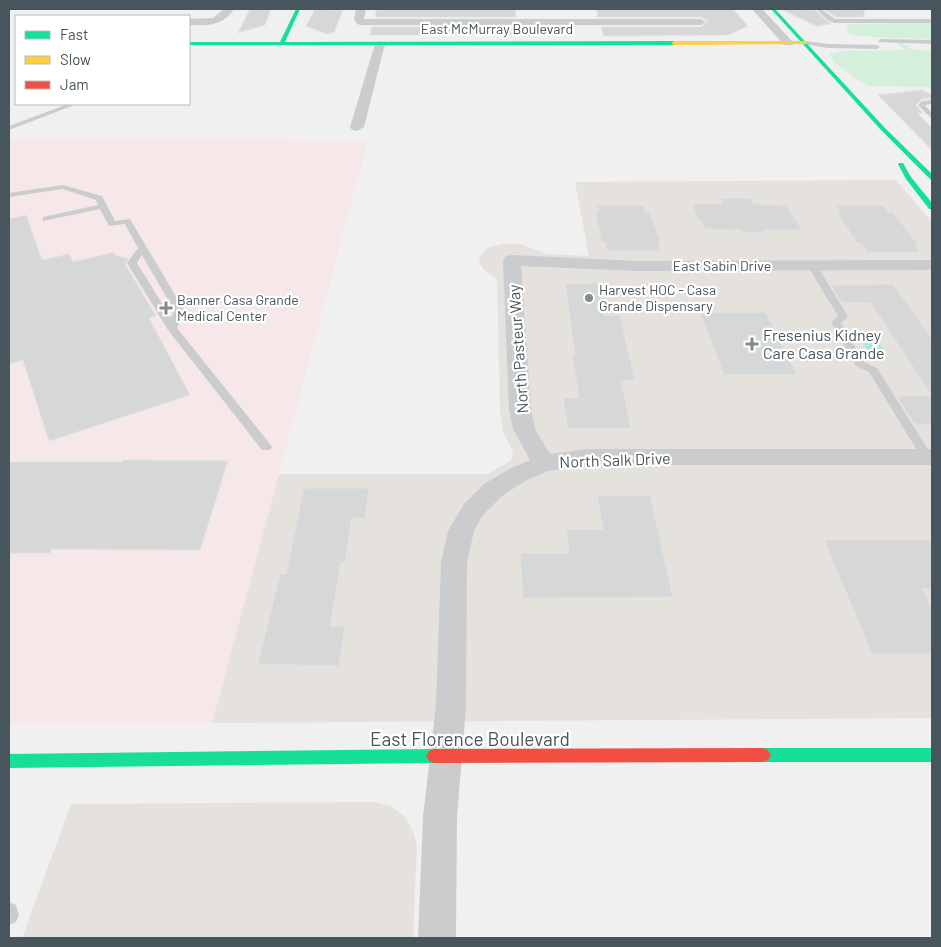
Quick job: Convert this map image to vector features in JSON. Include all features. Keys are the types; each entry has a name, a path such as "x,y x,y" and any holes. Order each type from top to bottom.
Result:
{"street":[{"path":"190,22 218,22 226,15 229,9"},
{"path":"282,44 298,9"},
{"path":"361,9 359,19 362,22 701,22"},
{"path":"534,9 543,44"},
{"path":"547,9 557,44"},
{"path":"692,9 701,22"},
{"path":"757,9 788,44"},
{"path":"773,9 883,129 932,178"},
{"name":"East McMurray Boulevard","path":"190,44 805,43"},
{"path":"357,127 380,44"},
{"path":"883,129 908,178 932,206"},
{"name":"East Sabin Drive","path":"512,260 636,266 932,265"},
{"name":"North Pasteur Way","path":"512,260 520,409 524,429 544,464"},
{"name":"North Salk Drive","path":"437,938 440,817 451,706 454,562 461,531 473,510 493,490 518,475 544,464 588,458 929,456"},
{"name":"East Florence Boulevard","path":"9,761 445,756 932,755"}],"lane":[{"path":"818,9 831,20 932,21"},
{"path":"819,44 821,41 870,41"},
{"path":"805,43 828,46 878,44 898,41 932,42"},
{"path":"898,41 906,47"},
{"path":"886,47 932,47"},
{"path":"932,102 924,102 921,105 932,116"},
{"path":"9,128 71,105"},
{"path":"9,195 63,187 99,198 112,224 127,221 179,310 172,328"},
{"path":"46,219 104,206"},
{"path":"143,247 132,263 172,328 266,447"},
{"path":"812,266 843,317 836,322 860,364 872,370 929,456"}],"shaded area":[{"name":"Banner Casa Grande Medical Center","path":"9,139 368,141 212,723 9,723"},
{"path":"896,180 932,222 932,718 212,723 279,474 488,474 510,461 513,451 503,432 500,410 497,279 483,269 479,261 480,256 487,248 502,244 520,244 547,254 589,256 575,182"},
{"path":"375,802 391,806 405,817 413,831 417,845 413,938 22,938 71,804"}],"green space":[{"path":"932,23 932,39 896,38 911,49 932,51 932,87 870,86 856,79 834,62 829,54 842,51 906,50 891,38 850,35 847,26 852,24"}],"water":[{"path":"858,334 873,334 885,352 869,352"}],"building":[{"path":"250,9 271,9 265,25 238,33"},
{"path":"315,9 343,10 334,32 327,34 306,26"},
{"path":"377,9 515,9 516,17 375,17"},
{"path":"596,9 733,9 748,26 728,35 604,36 601,27 701,27 708,21 701,17 598,17"},
{"path":"781,9 814,9 831,24 816,26"},
{"path":"824,9 864,9 864,17 836,17"},
{"path":"372,27 516,27 517,35 370,35"},
{"path":"922,90 932,95 932,98 922,99 916,105 923,113 917,113 932,128 932,150 878,95"},
{"path":"720,198 750,198 754,204 786,205 802,230 763,230 764,233 705,229 702,221 699,221 692,204 723,204"},
{"path":"597,205 643,205 646,212 650,212 661,244 658,244 660,251 607,251 605,242 601,242 595,212 599,212"},
{"path":"836,205 882,205 888,212 893,212 918,245 915,245 920,252 867,252 861,243 857,243 837,212 841,212"},
{"path":"26,215 42,260 69,254 73,262 114,252 116,256 129,258 125,264 156,316 149,318 190,395 49,441 23,360 9,364 9,219"},
{"path":"565,283 598,283 604,315 620,315 635,381 621,381 631,428 568,428 563,398 579,398 572,354 575,354"},
{"path":"893,284 932,339 932,396 871,303 842,303 831,285"},
{"path":"766,312 797,375 724,375 700,313"},
{"path":"897,396 932,396 932,424 914,424"},
{"path":"123,460 228,461 200,550 52,549 50,553 9,553 9,462 122,462"},
{"path":"304,488 369,488 365,518 352,518 345,562 341,562 330,626 345,626 339,666 258,664 280,574 286,574"},
{"path":"597,495 650,495 673,597 523,598 520,553 569,553 566,529 603,529"},
{"path":"824,540 932,540 932,589 922,589 932,608 932,654 872,654"}],"traffic: fast":[{"path":"282,44 298,9"},
{"path":"773,9 883,129 932,178"},
{"path":"190,44 674,43"},
{"path":"9,45 15,45"},
{"path":"901,164 908,178 932,207"},
{"path":"763,755 932,755"},
{"path":"9,761 434,756"}],"traffic: slow":[{"path":"674,43 805,43"}],"traffic: jam":[{"path":"434,756 763,755"}],"place":[{"name":"Harvest HOC - Casa Grande Dispensary","path":"589,298"},
{"name":"Banner Casa Grande Medical Center","path":"166,308"},
{"name":"Fresenius Kidney Care Casa Grande","path":"752,344"}]}
